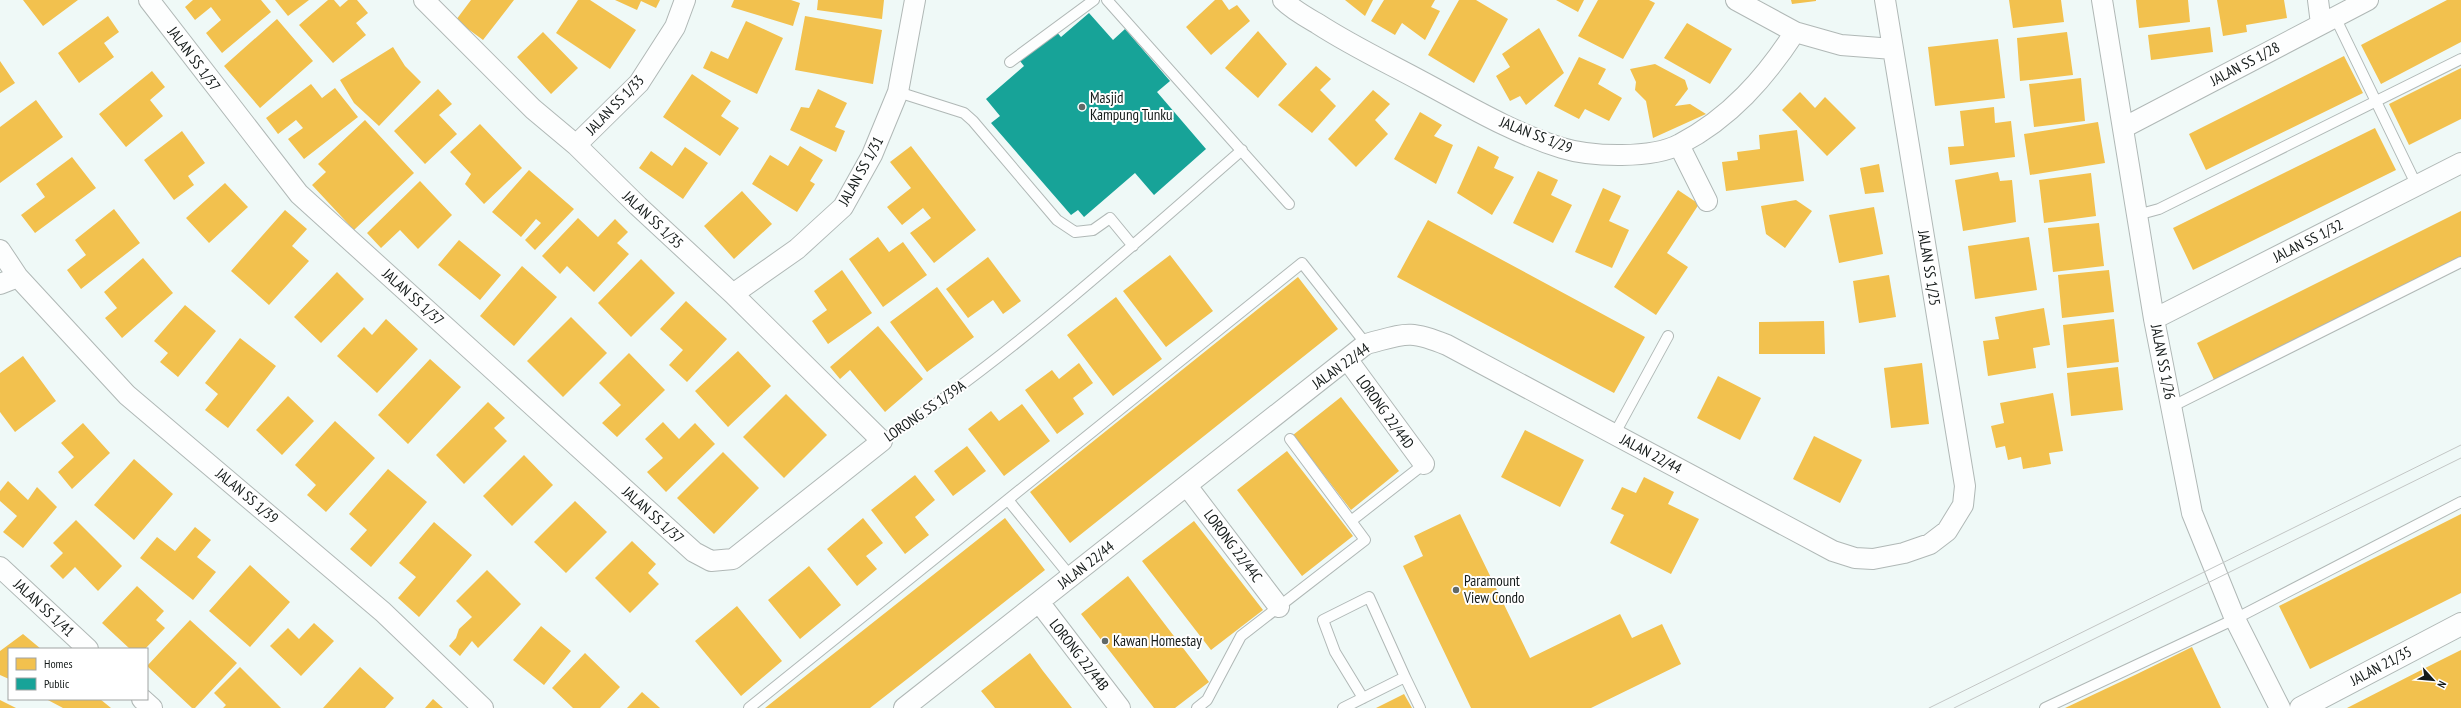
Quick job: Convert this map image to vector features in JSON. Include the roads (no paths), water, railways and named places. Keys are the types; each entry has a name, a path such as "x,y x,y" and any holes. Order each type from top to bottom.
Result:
{"street":[{"name":"JALAN SS 1/37","path":"149,0 299,194 694,552 711,561"},
{"name":"JALAN SS 1/35","path":"424,0 533,109 576,145 638,206 733,294 882,441"},
{"name":"JALAN SS 1/33","path":"576,145 639,83 675,27 685,0"},
{"name":"JALAN SS 1/31","path":"733,294 796,249 843,207 872,155 898,92 915,0"},
{"name":"JALAN SS 1/29","path":"1283,0 1350,45 1518,131 1562,148 1595,155 1626,155 1680,145 1728,112 1751,92 1774,64 1795,32"},
{"path":"1736,0 1795,32 1841,45 1893,48"},
{"name":"JALAN SS 1/25","path":"1885,0 1965,486 1963,505 1947,531"},
{"name":"JALAN SS 1/26","path":"2102,0 2154,320 2192,513 2235,619 2280,708"},
{"path":"2318,0 2328,20"},
{"name":"JALAN SS 1/28","path":"2123,128 2368,0"},
{"path":"1680,145 1707,201"},
{"name":"JALAN SS 1/32","path":"2154,320 2461,164"},
{"name":"JALAN SS 1/39","path":"0,250 9,280 127,395 383,612 483,708"},
{"name":"JALAN 22/44","path":"904,708 1366,344 1403,333 1422,335 1446,345 1833,551 1855,558 1873,559 1904,553 1930,544 1947,531"},
{"name":"LORONG 22/44D","path":"1347,359 1424,464"},
{"name":"LORONG SS 1/39A","path":"711,561 732,559 882,441"},
{"name":"LORONG 22/44C","path":"1186,486 1279,607"},
{"name":"JALAN SS 1/41","path":"0,567 87,648"},
{"name":"LORONG 22/44B","path":"1039,602 1120,708"},
{"name":"JALAN 21/35","path":"2301,708 2461,624"},
{"path":"143,700 152,708"}],"lane":[{"path":"1010,62 1094,0"},
{"path":"1107,0 1289,204"},
{"path":"2328,20 2377,103 2417,186"},
{"path":"2137,215 2159,209 2377,103 2461,59"},
{"path":"898,92 964,113 973,120 1057,220 1075,232 1093,230 1110,218 1133,246"},
{"name":"LORONG SS 1/39A","path":"882,441 979,372 1133,246 1242,150"},
{"path":"2171,407 2461,262"},
{"path":"749,708 1302,263 1366,344"},
{"path":"1614,435 1668,336"},
{"path":"1197,708 1207,700 1241,636 1365,540 1290,439"},
{"path":"1351,520 1424,464"},
{"path":"1008,500 1071,577"},
{"path":"2045,708 2235,619 2461,502"},
{"path":"1362,698 1335,652 1323,620 1369,597 1420,708"},
{"path":"1342,708 1405,677"}],"tram line":[{"path":"1929,708 2461,445"},
{"path":"1954,708 2461,458"}],"place":[{"name":"Masjid Kampung Tunku","path":"1082,107"},
{"name":"Paramount View Condo","path":"1456,590"},
{"name":"Kawan Homestay","path":"1105,641"}]}
